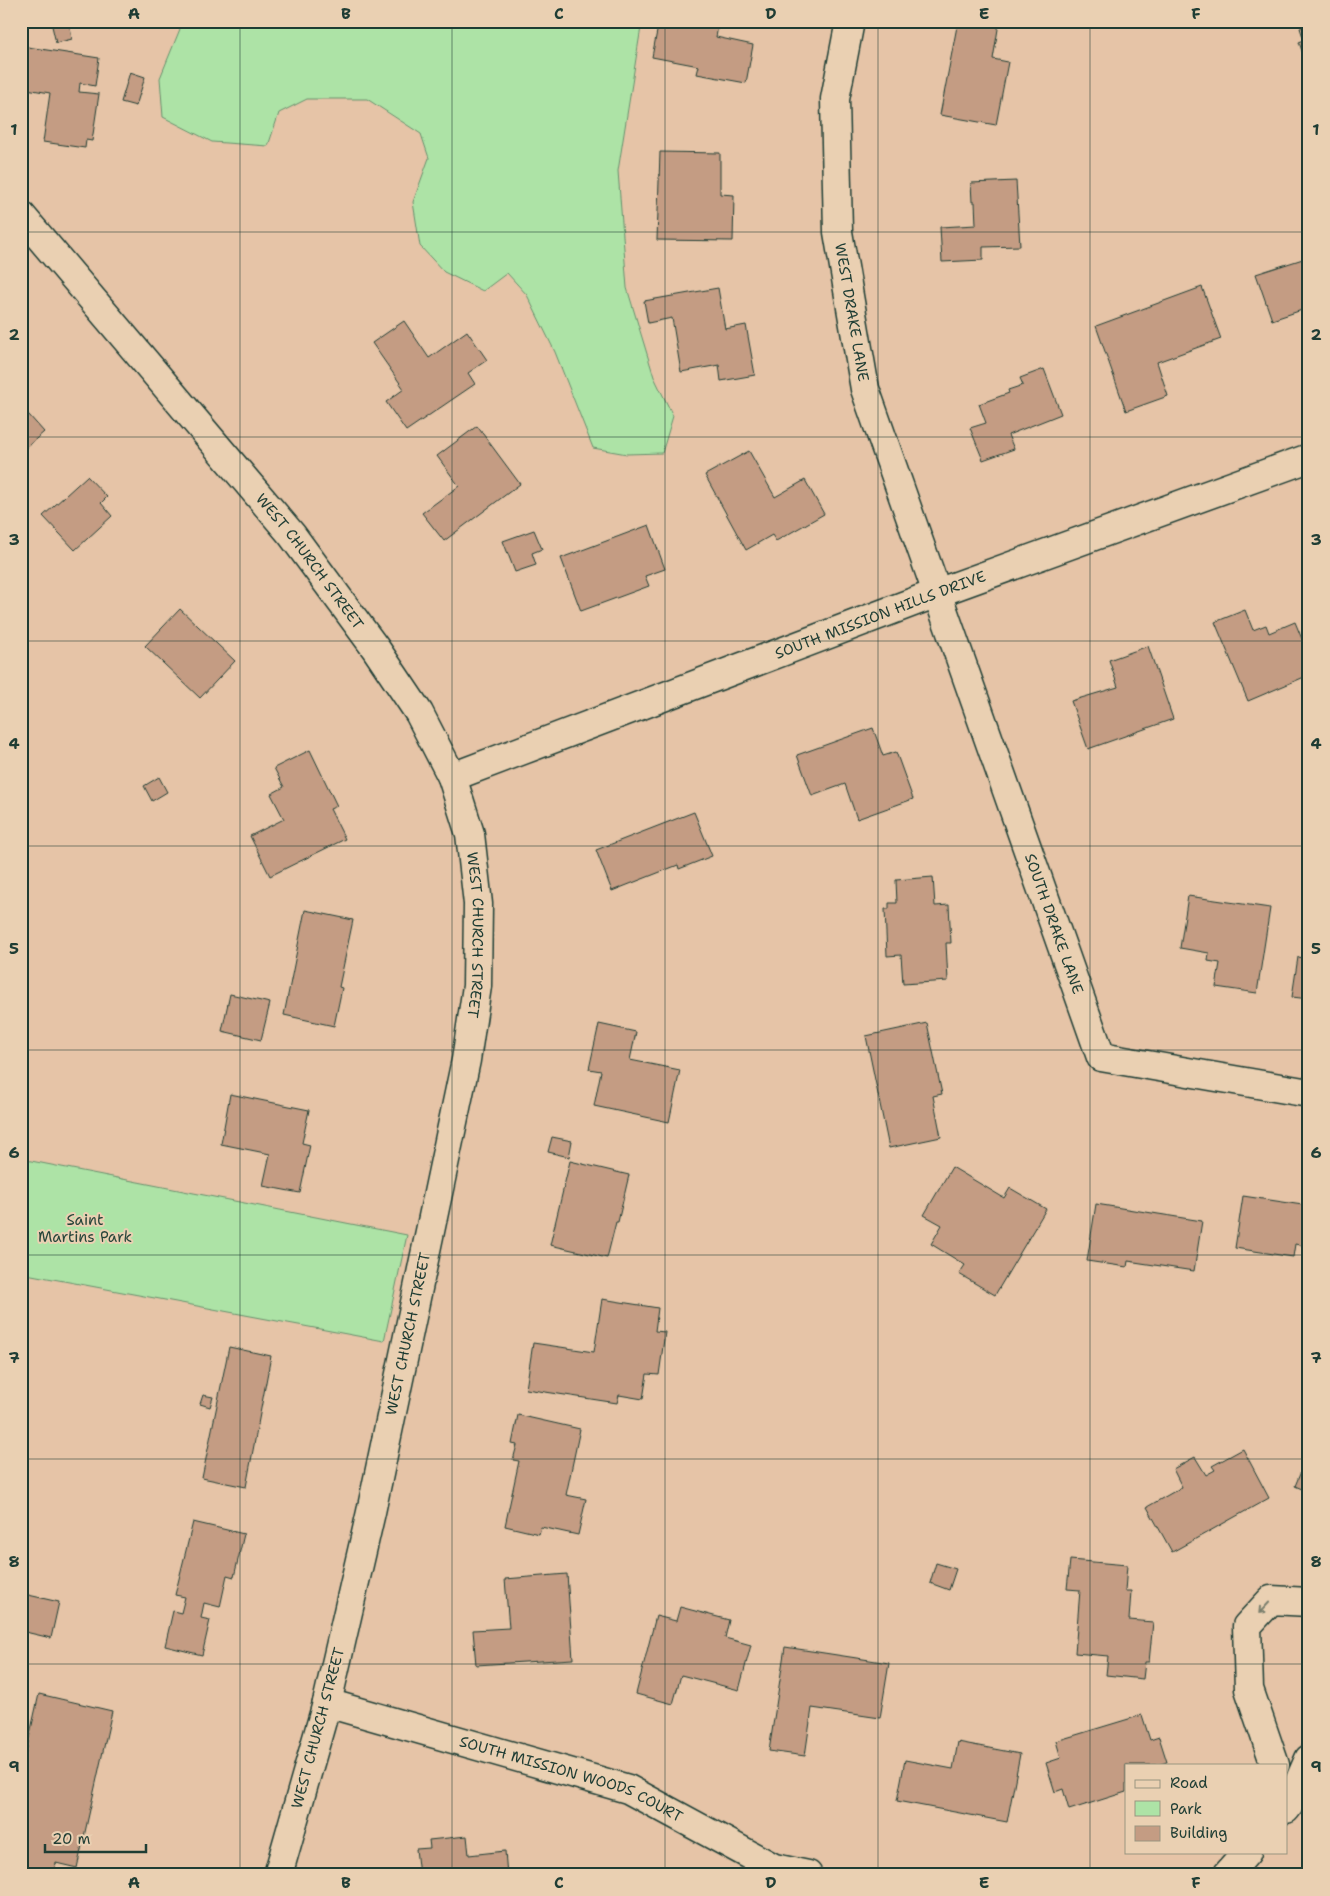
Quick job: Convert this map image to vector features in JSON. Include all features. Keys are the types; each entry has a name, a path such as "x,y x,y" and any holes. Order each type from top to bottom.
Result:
{"street":[{"name":"WEST DRAKE LANE","path":"850,21 835,99 838,232 865,389 937,593"},
{"name":"WEST CHURCH STREET","path":"21,215 292,535 376,649 419,713 452,777 470,834 478,904 477,986 466,1060 371,1512 327,1703 278,1875"},
{"name":"SOUTH MISSION HILLS DRIVE","path":"452,777 937,593 1309,458"},
{"name":"SOUTH DRAKE LANE","path":"937,593 1101,1057 1309,1092"},
{"path":"1275,1764 1249,1690 1247,1626 1271,1600 1309,1602"},
{"name":"SOUTH MISSION WOODS COURT","path":"327,1703 628,1789 774,1868 808,1875"},
{"path":"1288,1802 1309,1759"},
{"path":"1227,1875 1245,1854"}],"green space":[{"path":"174,21 642,21 618,171 627,288 654,377 673,416 662,453 627,454 593,448 555,352 527,295 507,273 483,291 444,272 420,246 413,202 429,158 421,134 367,99 307,99 279,113 268,146 212,142 163,117 160,78 180,29"},
{"name":"Saint Martins Park","path":"21,1159 407,1235 384,1341 21,1273"}],"building":[{"path":"659,21 719,21 716,37 753,45 746,83 697,74 699,66 652,57"},
{"path":"958,21 999,23 993,59 1008,62 996,125 940,115"},
{"path":"69,22 72,39 56,43 52,26"},
{"path":"1309,25 1309,59 1305,60 1299,42 1304,40 1300,28"},
{"path":"21,46 99,58 95,86 80,83 79,92 99,94 92,141 86,140 85,148 43,142 50,93 21,88"},
{"path":"130,72 145,77 136,106 121,102"},
{"path":"660,152 720,153 720,194 734,195 733,241 657,240"},
{"path":"1016,181 1020,246 983,247 983,260 942,262 940,227 976,225 975,202 972,202 971,183"},
{"path":"1309,257 1309,309 1272,320 1256,274"},
{"path":"1202,287 1221,339 1157,362 1168,396 1126,411 1096,326"},
{"path":"718,288 725,329 746,325 755,375 721,381 719,365 681,372 672,318 648,323 644,301"},
{"path":"404,321 429,358 467,331 487,360 468,373 475,384 406,431 386,402 404,389 372,343"},
{"path":"1044,369 1061,414 1008,435 1014,449 983,460 970,428 986,423 979,404 1009,393 1008,390 1023,385 1020,378"},
{"path":"21,406 44,432 21,452"},
{"path":"477,426 520,484 444,541 422,513 459,486 437,456"},
{"path":"749,451 775,497 805,480 824,514 776,541 772,535 746,550 705,475"},
{"path":"87,476 107,497 101,503 112,516 75,550 43,516"},
{"path":"649,525 665,569 645,576 649,586 581,611 561,558"},
{"path":"534,530 542,549 532,553 536,565 515,572 503,541"},
{"path":"180,609 235,661 200,698 145,646"},
{"path":"1245,610 1253,630 1266,625 1269,633 1295,622 1309,656 1309,675 1248,701 1215,622"},
{"path":"1148,646 1173,719 1088,749 1071,701 1118,687 1109,660"},
{"path":"873,728 883,756 896,752 913,799 857,819 845,784 812,796 797,755"},
{"path":"310,750 337,806 330,809 345,839 270,876 250,836 284,819 271,794 284,787 274,768"},
{"path":"159,777 167,792 152,801 144,786"},
{"path":"694,812 712,856 679,869 678,865 612,891 596,850"},
{"path":"933,877 935,906 949,905 951,943 946,943 948,981 903,984 901,955 887,956 885,909 889,909 889,903 897,903 896,880"},
{"path":"1188,896 1270,908 1257,993 1216,987 1220,963 1208,961 1209,953 1180,948"},
{"path":"305,910 353,920 339,987 342,988 334,1026 284,1015"},
{"path":"1298,957 1309,959 1309,999 1292,997"},
{"path":"230,994 270,1003 261,1040 222,1031"},
{"path":"927,1023 942,1094 933,1096 941,1137 889,1148 866,1036"},
{"path":"599,1024 636,1032 630,1060 680,1070 669,1122 594,1106 601,1071 589,1069"},
{"path":"230,1094 309,1110 302,1143 310,1145 300,1193 263,1186 270,1154 221,1144"},
{"path":"552,1137 572,1141 569,1157 548,1152"},
{"path":"570,1161 629,1175 607,1258 550,1245"},
{"path":"952,1167 1004,1198 1010,1188 1046,1209 995,1295 959,1274 965,1265 931,1244 942,1225 924,1215"},
{"path":"1243,1196 1309,1206 1309,1247 1295,1244 1293,1257 1235,1248"},
{"path":"1096,1204 1202,1221 1194,1271 1128,1261 1127,1267 1087,1261"},
{"path":"602,1299 658,1308 655,1331 665,1332 659,1375 647,1374 643,1399 619,1395 617,1403 526,1389 533,1343 594,1352"},
{"path":"229,1347 271,1356 246,1487 202,1478"},
{"path":"203,1395 213,1397 210,1407 200,1404"},
{"path":"21,1400 25,1400 26,1442 21,1442"},
{"path":"518,1415 580,1429 566,1495 586,1499 578,1535 541,1527 539,1534 505,1526 519,1461 513,1460 517,1445 512,1444"},
{"path":"1243,1449 1269,1498 1172,1552 1147,1507 1182,1487 1173,1469 1195,1457 1206,1475 1215,1470 1212,1466"},
{"path":"1309,1452 1309,1492 1295,1486"},
{"path":"193,1522 244,1534 234,1577 227,1575 220,1607 204,1603 201,1618 210,1620 202,1655 165,1646 173,1611 181,1613 185,1597 175,1595"},
{"path":"1070,1560 1127,1565 1125,1591 1131,1591 1129,1620 1153,1622 1149,1662 1145,1662 1143,1679 1106,1675 1108,1656 1075,1653 1080,1590 1067,1589"},
{"path":"936,1563 956,1569 949,1590 930,1583"},
{"path":"567,1574 573,1659 476,1665 473,1630 509,1628 505,1579"},
{"path":"24,1594 59,1602 51,1638 21,1631 21,1608"},
{"path":"680,1607 729,1620 725,1638 751,1645 739,1690 681,1675 673,1704 636,1694 656,1616 676,1621"},
{"path":"785,1647 889,1663 880,1718 812,1708 805,1756 769,1751"},
{"path":"39,1694 112,1711 77,1868 56,1863 53,1875 21,1875 21,1774"},
{"path":"1142,1715 1150,1740 1159,1737 1167,1762 1161,1764 1125,1764 1125,1792 1069,1810 1063,1789 1055,1792 1046,1763 1061,1758 1056,1741"},
{"path":"958,1742 1020,1754 1007,1822 897,1801 905,1760 953,1769"},
{"path":"467,1836 469,1855 505,1851 507,1875 419,1875 416,1849 430,1848 429,1840"}]}
